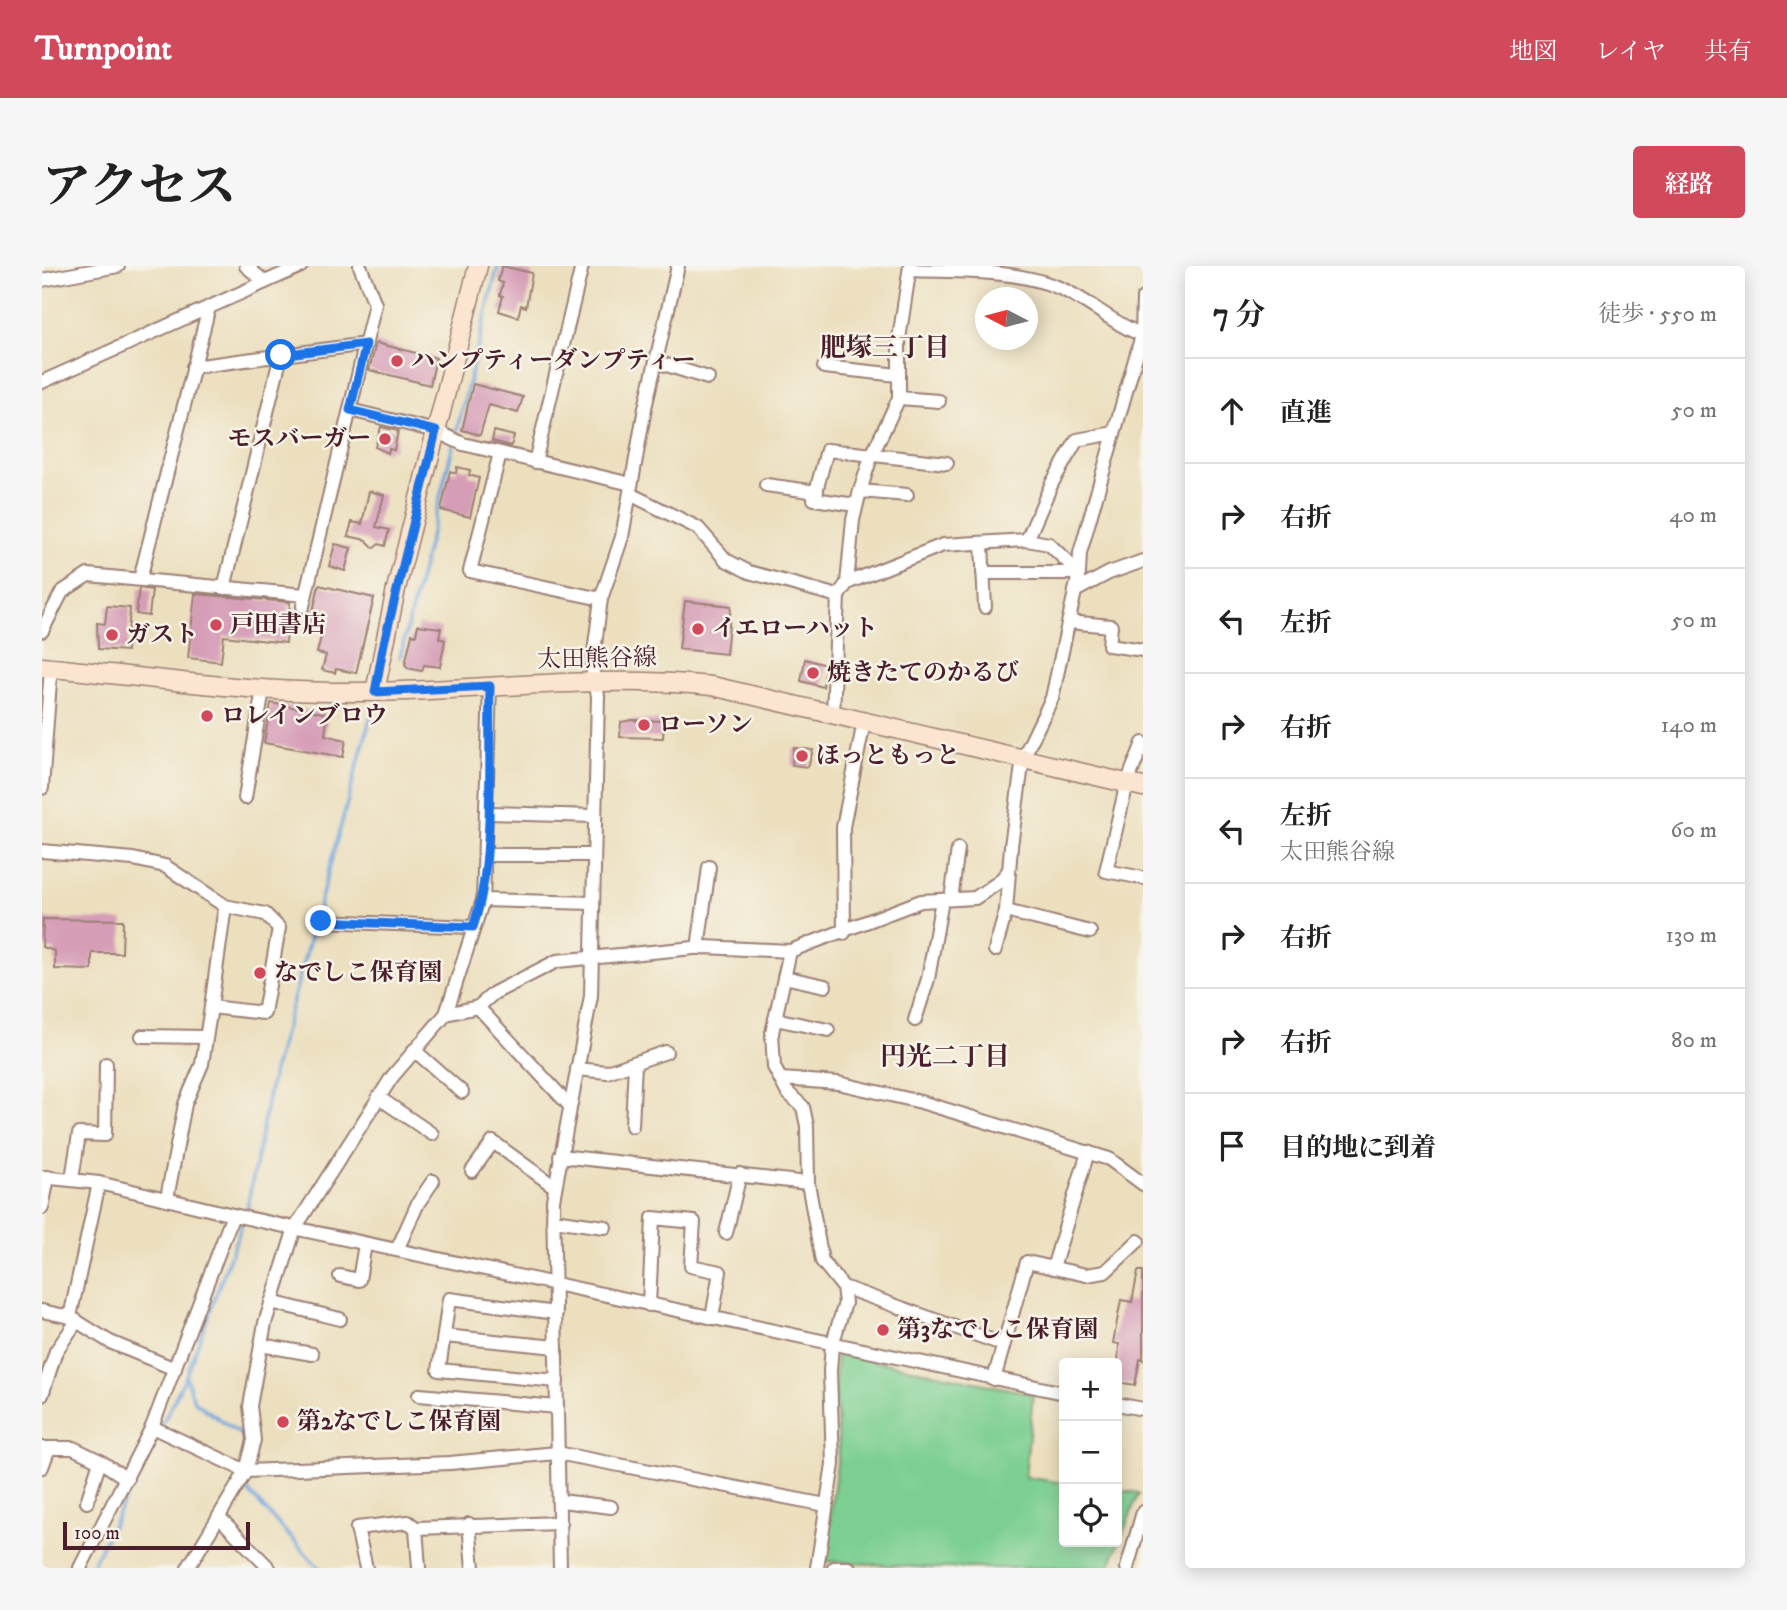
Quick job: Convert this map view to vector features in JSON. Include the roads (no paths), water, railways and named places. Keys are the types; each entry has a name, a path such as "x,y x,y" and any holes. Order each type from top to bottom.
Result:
{"main road":[{"path":"375,692 387,629 450,438 478,266"},
{"name":"太田熊谷線","path":"47,668 263,689 375,692 595,681 672,682 712,686 1135,785"}],"street":[{"path":"42,280 118,266"},
{"path":"246,266 265,282"},
{"path":"42,382 301,266"},
{"path":"42,631 62,592 88,575 224,588 304,600 374,304 360,266"},
{"path":"535,462 582,266"},
{"path":"560,1568 561,1501 557,1453 553,1220 560,1156 591,996 598,696 592,667 601,599 622,537 678,266"},
{"path":"833,715 838,596 847,583 860,491 871,457 899,398 902,304 911,268 982,272 1058,287 1121,327 1142,335"},
{"path":"995,950 1006,911 1023,758 1052,698 1079,573 1080,553 1142,335 1143,299"},
{"path":"140,579 209,307"},
{"path":"193,367 366,344"},
{"path":"224,588 281,355"},
{"path":"657,362 708,378"},
{"path":"824,366 898,375"},
{"path":"899,398 939,401"},
{"path":"350,410 630,489 698,528 726,560 749,572 838,596"},
{"path":"1027,540 1052,483 1077,440 1114,433"},
{"path":"856,505 814,499 827,450 871,457 947,463"},
{"path":"500,453 470,571 601,599"},
{"path":"766,485 817,492"},
{"path":"860,491 907,495"},
{"path":"847,583 943,545 1027,540 1049,544 1079,573"},
{"path":"982,544 985,607"},
{"path":"1075,590 1143,561"},
{"path":"983,573 1079,573"},
{"path":"1069,622 1111,626 1110,645 1143,650"},
{"path":"42,788 47,668"},
{"path":"188,1568 246,1471 254,1440 250,1406 261,1345 271,1302 295,1228 378,1097 446,1014 483,900 490,686"},
{"path":"245,798 263,689"},
{"path":"844,933 842,839 864,722"},
{"path":"1143,743 1135,785 1106,871 1143,878"},
{"path":"487,813 595,816"},
{"path":"915,1020 928,979 958,849"},
{"path":"42,851 133,859 165,866 225,906 265,914 279,928 264,1013 211,1007"},
{"path":"486,855 593,855"},
{"path":"698,948 709,867"},
{"path":"446,1014 478,1007 494,993 557,961 591,960 698,948 790,951 844,933 921,901 975,898 999,881 1009,870"},
{"path":"483,900 593,903"},
{"path":"167,1198 185,1104 202,1064 225,906"},
{"path":"1006,911 1090,932"},
{"path":"321,921 473,927"},
{"path":"790,951 772,1033 775,1067 787,1092 803,1107 807,1126 808,1183 822,1261 843,1287 1002,1344"},
{"path":"784,978 825,986"},
{"path":"478,1007 569,1105"},
{"path":"775,1018 828,1030"},
{"path":"142,1036 206,1037"},
{"path":"414,1051 462,1092"},
{"path":"577,1069 607,1072 666,1052"},
{"path":"632,1126 635,1063"},
{"path":"72,1179 79,1134 105,1135 106,1064"},
{"path":"780,1079 838,1083 921,1102 1108,1159 1143,1184"},
{"path":"378,1097 432,1134"},
{"path":"472,1171 493,1142 555,1187"},
{"path":"1053,1268 1088,1152"},
{"path":"560,1156 808,1183"},
{"path":"726,1233 740,1174"},
{"path":"42,1208 45,1177 99,1183 234,1216 1059,1392"},
{"path":"397,1250 418,1203 433,1181"},
{"path":"42,1395 56,1351 73,1319 99,1183"},
{"path":"80,1568 152,1428 234,1216"},
{"path":"649,1305 653,1218 694,1222 691,1266 720,1272 712,1318"},
{"path":"553,1220 605,1227"},
{"path":"994,1379 1027,1262 1086,1275 1105,1272 1141,1238"},
{"path":"340,1276 359,1280 365,1244"},
{"path":"817,1568 833,1464 830,1371 832,1345 845,1303 843,1287"},
{"path":"556,1313 449,1299 439,1370 557,1381"},
{"path":"271,1302 340,1318"},
{"path":"42,1311 73,1319 110,1342 175,1368"},
{"path":"444,1336 556,1348"},
{"path":"261,1345 312,1354"},
{"path":"419,1395 557,1407"},
{"path":"1122,1405 1143,1409"},
{"path":"152,1428 246,1471 450,1462 557,1453 826,1505"},
{"path":"42,1467 46,1448 73,1448 100,1461 127,1479"},
{"path":"87,1502 100,1461"},
{"path":"561,1501 611,1507"},
{"path":"1128,1568 1143,1511"},
{"path":"220,1518 269,1568"},
{"path":"366,1568 357,1528 408,1522 416,1528 469,1524 560,1523"},
{"path":"469,1524 473,1568"},
{"path":"416,1528 419,1568"},
{"path":"834,1568 849,1568"}],"waterway":[{"path":"400,657 498,266"},
{"path":"246,1214 272,1077 372,712"},
{"path":"91,1568 186,1376 243,1221"},
{"path":"186,1376 194,1401 251,1442"},
{"path":"250,1475 246,1489 319,1568"}],"place":[{"name":"ハンプティーダンプティー","path":"397,361"},
{"name":"モスバーガー","path":"385,439"},
{"name":"戸田書店","path":"216,625"},
{"name":"イエローハット","path":"698,629"},
{"name":"ガスト","path":"112,635"},
{"name":"焼きたてのかるび","path":"813,673"},
{"name":"ロレインブロウ","path":"207,716"},
{"name":"ローソン","path":"644,725"},
{"name":"ほっともっと","path":"802,756"},
{"name":"なでしこ保育園","path":"260,973"},
{"name":"第3なでしこ保育園","path":"883,1330"},
{"name":"第2なでしこ保育園","path":"283,1422"}],"district":[{"name":"肥塚三丁目","path":"885,348"},
{"name":"円光二丁目","path":"945,1057"}]}
